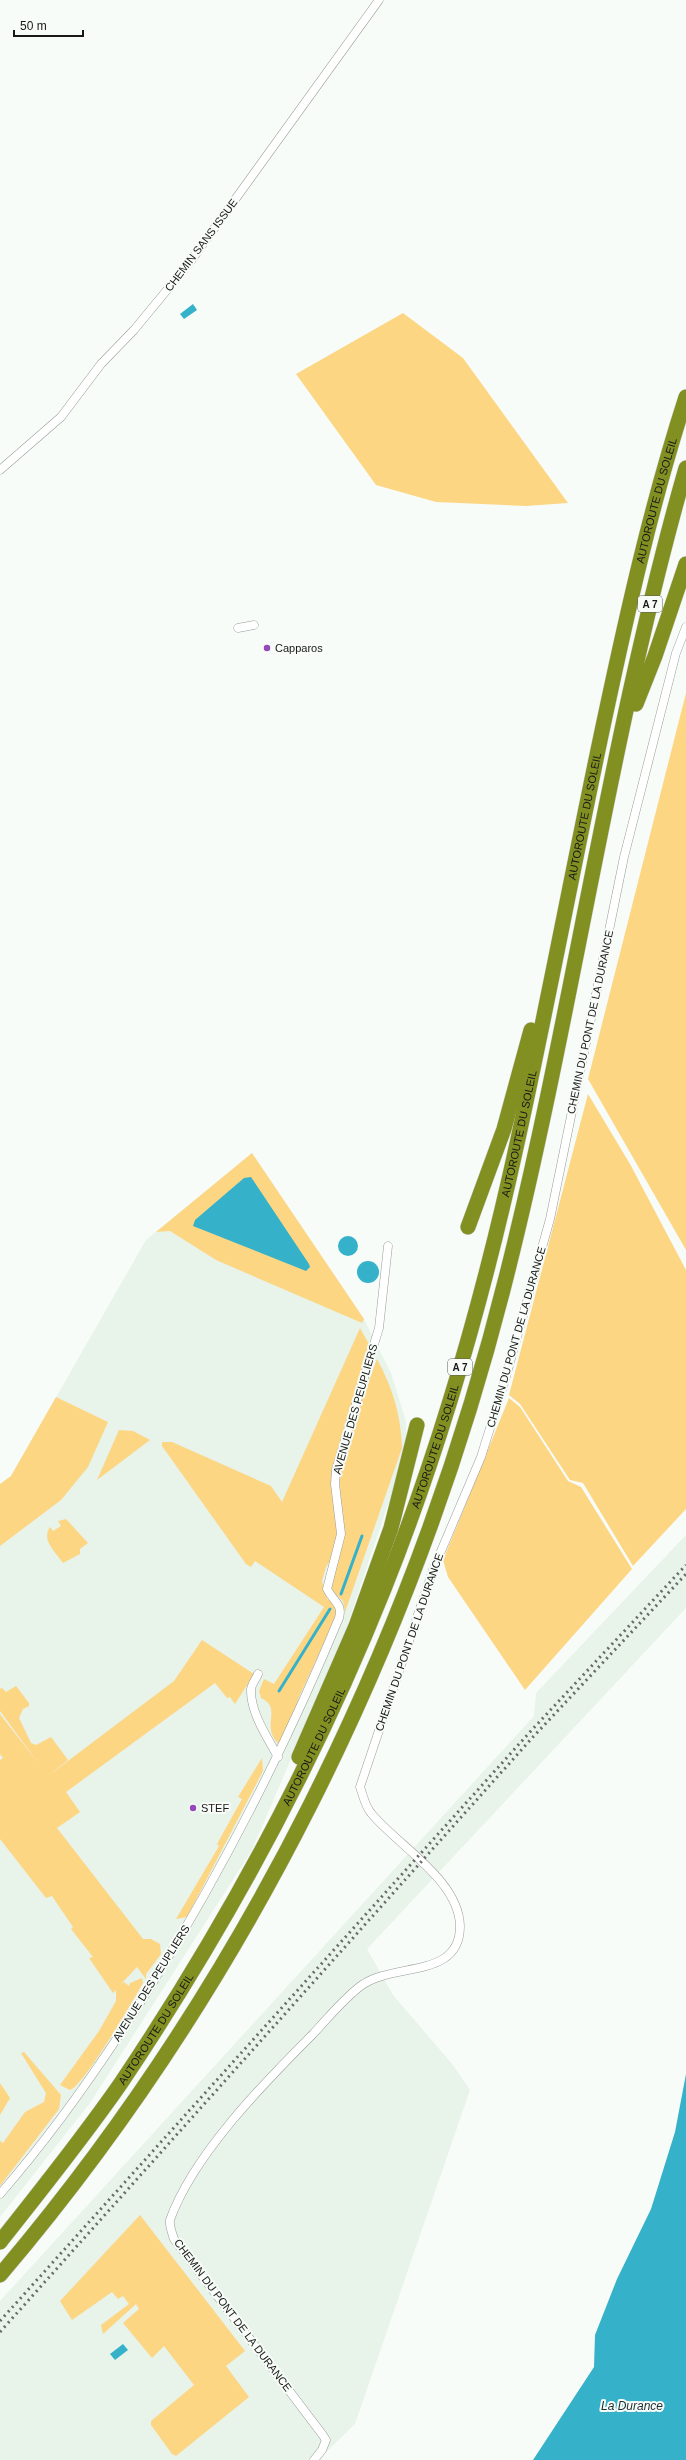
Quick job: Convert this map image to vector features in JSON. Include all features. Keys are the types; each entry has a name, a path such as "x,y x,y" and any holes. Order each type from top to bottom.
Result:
{"highway":[{"name":"AUTOROUTE DU SOLEIL","path":"0,2242 120,2083 201,1956 272,1832 328,1720 385,1587 447,1412 485,1276 517,1142 632,588 686,397"},
{"name":"AUTOROUTE DU SOLEIL","path":"0,2274 80,2174 142,2089 221,1965 279,1865 336,1754 402,1600 435,1513 463,1430 506,1279 537,1152 621,742 654,590 686,468"},
{"path":"621,742 655,656 686,564"},
{"path":"468,1227 504,1129 559,941"},
{"path":"272,1832 283,1795 356,1626 391,1528 417,1425"}],"street":[{"name":"CHEMIN SANS ISSUE","path":"0,470 61,417 101,364 134,330 190,262 379,0"},
{"path":"238,628 254,625"},
{"name":"CHEMIN DU PONT DE LA DURANCE","path":"314,2460 322,2450 326,2440 174,2238 170,2222 191,2178 224,2131 266,2081 338,2008 362,1985 385,1973 434,1964 444,1960 453,1950 458,1938 459,1916 453,1898 438,1878 392,1836 369,1811 360,1787 433,1570 481,1457 505,1380 550,1219 624,857 676,653 686,627"},
{"name":"AVENUE DES PEUPLIERS","path":"0,2194 83,2088 132,2014 200,1904 278,1757 316,1674 341,1610 340,1604 327,1589 340,1534 335,1484 336,1470 379,1328 388,1246"},
{"path":"258,1674 250,1690 257,1716 278,1757"}],"shaded area":[{"path":"403,313 463,358 568,503 526,506 436,502 376,485 296,374"},
{"path":"686,693 686,1250 588,1079"},
{"path":"588,1094 630,1164 686,1270 686,1509 633,1566 583,1483 570,1480 520,1404 509,1395"},
{"path":"252,1153 364,1319 391,1373 406,1421 407,1448 343,1638 252,1850 90,2103 0,2217 0,1484 11,1476 146,1240"},
{"path":"252,1153 364,1319 362,1323 216,1260 170,1231 156,1232"},
{"path":"360,1328 370,1346 335,1467 338,1535 334,1555 326,1567 322,1581 327,1599 336,1604 337,1615 299,1697 290,1724 279,1745 272,1734 270,1705 261,1698 259,1691 264,1679 274,1684 324,1607 255,1561 251,1567 246,1564 162,1446 162,1442 172,1442 271,1486 282,1502"},
{"path":"377,1359 388,1381 395,1402 400,1424 402,1448 345,1612 343,1601 331,1590 330,1579 344,1540 339,1473 357,1413"},
{"path":"56,1397 108,1422 88,1467 61,1500 0,1546 0,1484 11,1476"},
{"path":"509,1398 520,1407 568,1481 581,1487 632,1569 525,1690 448,1577 443,1560"},
{"path":"119,1430 133,1431 150,1440 97,1480"},
{"path":"66,1519 88,1543 80,1549 80,1554 63,1563 50,1545 47,1536 50,1527 53,1531 61,1526 58,1521"},
{"path":"686,1535 686,1608 367,1949 393,1995 453,2065 470,2090 355,2424 318,2460 0,2460 0,2301 534,1716 536,1693"},
{"path":"202,1640 254,1674 235,1704 230,1697 227,1698 215,1683 66,1792 80,1812 57,1828 143,1939 151,1939 160,1944 161,1954 146,1974 146,1979 137,1967 121,1984 124,1982 129,1986 130,1983 142,1978 143,1983 86,2074 70,2090 60,2085 99,2031 116,2001 116,1990 113,1993 89,1958 93,1957 71,1929 73,1927 52,1896 46,1898 0,1839 0,1760 3,1758 0,1754 0,1714 38,1763 0,1711 0,1689 2,1688 6,1692 16,1686 29,1703 29,1706 23,1709 19,1718 31,1743 36,1745 51,1737 68,1760 48,1776 174,1681"},
{"path":"262,1758 263,1771 187,1917 176,1919 219,1846 217,1844 242,1799 238,1797"},
{"path":"24,2052 61,2095 59,2109 0,2186 0,2141 3,2143 25,2112 44,2102 46,2093 21,2053"},
{"path":"0,2083 10,2098 0,2115"},
{"path":"140,2215 245,2351 226,2366 249,2397 176,2456 172,2454 151,2425 151,2421 194,2385 164,2346 152,2358 123,2323 139,2309 136,2304 103,2334 101,2325 129,2304 123,2296 118,2299 112,2292 72,2320 60,2301"}],"water":[{"path":"193,304 197,310 184,319 180,314"},
{"path":"251,1177 309,1264 310,1267 306,1271 193,1226 195,1220 244,1178"},
{"path":"344,1236 352,1236 358,1242 358,1250 352,1256 344,1256 338,1250 338,1242"},
{"path":"368,1261 376,1264 379,1272 376,1280 368,1283 360,1280 357,1272 360,1264"},
{"name":"La Durance","path":"686,2074 686,2460 533,2460 594,2367 595,2335 617,2279 651,2209 675,2132"},
{"path":"123,2344 128,2350 115,2360 110,2354"}],"waterway":[{"path":"341,1594 362,1536"},
{"path":"279,1691 330,1609"}],"railway":[{"path":"0,2321 529,1733 686,1565"},
{"path":"0,2332 533,1737 686,1574"}],"place":[{"name":"Capparos","path":"267,648"},
{"name":"STEF","path":"193,1808"}]}
